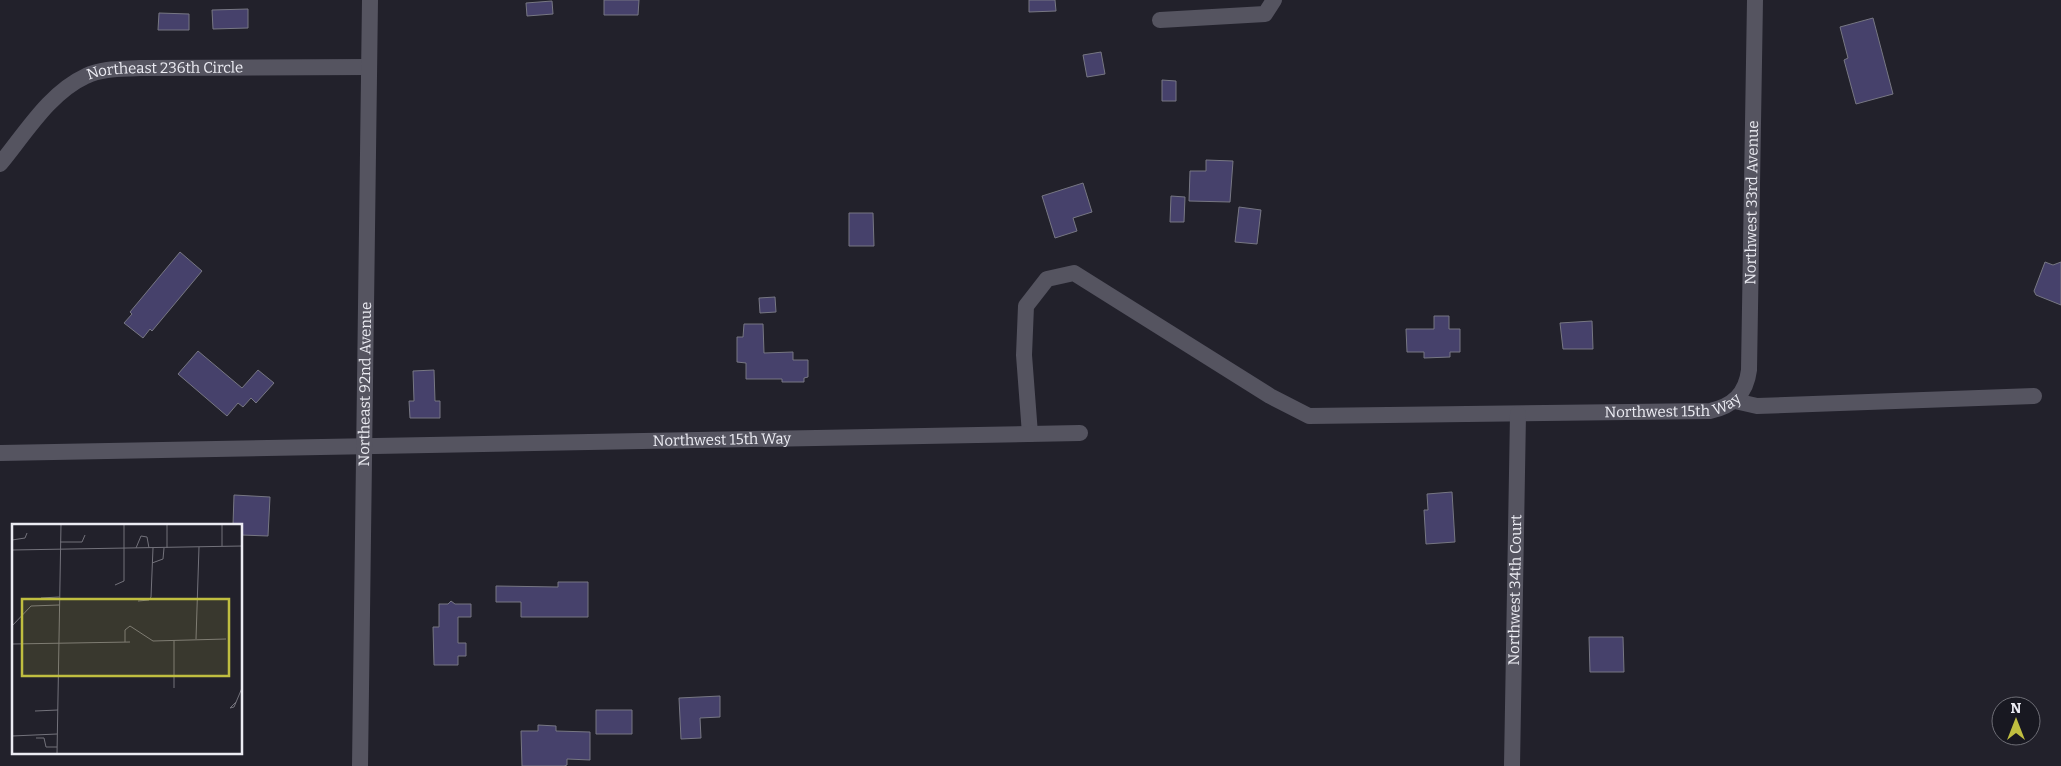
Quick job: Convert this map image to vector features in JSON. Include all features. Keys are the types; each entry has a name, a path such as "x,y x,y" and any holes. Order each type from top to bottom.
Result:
{"street":[{"name":"Northeast 92nd Avenue","path":"360,766 370,0"},
{"path":"1160,20 1265,14 1274,0"},
{"name":"Northwest 33rd Avenue","path":"1735,401 1745,387 1749,370 1755,0"},
{"name":"Northeast 236th Circle","path":"0,164 46,107 69,86 87,75 110,70 140,68 369,66"},
{"name":"Northwest 15th Way","path":"1030,434 1024,355 1026,306 1047,278 1074,273 1254,386 1309,416 1710,411 1722,408 1735,401 1757,406 2034,396"},
{"name":"Northwest 34th Court","path":"1512,766 1518,414"},
{"name":"Northwest 15th Way","path":"0,453 1080,433"}],"building":[{"path":"604,0 639,0 638,15 604,15"},
{"path":"1029,0 1055,0 1056,11 1029,12"},
{"path":"552,1 553,14 527,16 526,3"},
{"path":"248,9 248,28 213,29 212,10"},
{"path":"159,13 189,14 189,30 158,30"},
{"path":"1873,18 1893,94 1856,104 1844,60 1848,58 1840,27"},
{"path":"1101,52 1105,74 1087,77 1083,55"},
{"path":"1162,80 1176,81 1176,101 1162,101"},
{"path":"1206,160 1233,161 1230,202 1189,201 1190,171 1206,171"},
{"path":"1083,183 1092,212 1073,218 1077,231 1055,238 1042,196"},
{"path":"1171,196 1185,197 1184,222 1170,222"},
{"path":"1239,207 1261,210 1257,244 1235,242"},
{"path":"849,213 873,213 874,246 849,246"},
{"path":"180,252 202,271 152,331 150,329 143,338 124,323 132,314 130,312"},
{"path":"2045,262 2053,265 2061,262 2061,305 2036,295 2034,291"},
{"path":"775,297 776,312 760,313 759,298"},
{"path":"1434,316 1449,316 1449,329 1460,329 1460,352 1450,352 1450,357 1424,358 1424,352 1407,352 1406,329 1434,329"},
{"path":"1592,321 1593,349 1563,349 1560,323"},
{"path":"744,324 763,324 764,353 793,352 793,360 808,360 808,377 804,378 804,382 782,382 782,379 746,379 746,363 737,362 737,337 743,337"},
{"path":"198,351 242,388 258,370 274,383 256,403 251,398 243,407 238,403 227,416 178,374"},
{"path":"434,370 435,401 440,401 440,418 410,418 409,401 414,401 413,371"},
{"path":"1452,492 1455,542 1426,544 1424,510 1428,510 1427,494"},
{"path":"234,495 270,497 268,536 242,535 242,524 233,524"},
{"path":"558,582 588,582 588,617 521,617 521,602 496,602 496,586 558,587"},
{"path":"451,601 455,604 471,604 471,617 458,617 458,643 466,643 466,656 458,656 458,665 434,665 433,627 439,627 439,604 448,604"},
{"path":"1589,637 1623,637 1624,672 1590,672"},
{"path":"720,696 720,717 700,718 701,738 681,739 679,698"},
{"path":"596,710 632,710 632,734 596,734"},
{"path":"538,725 556,726 556,731 590,732 590,760 567,759 567,765 564,766 522,766 521,731 538,731"}]}
